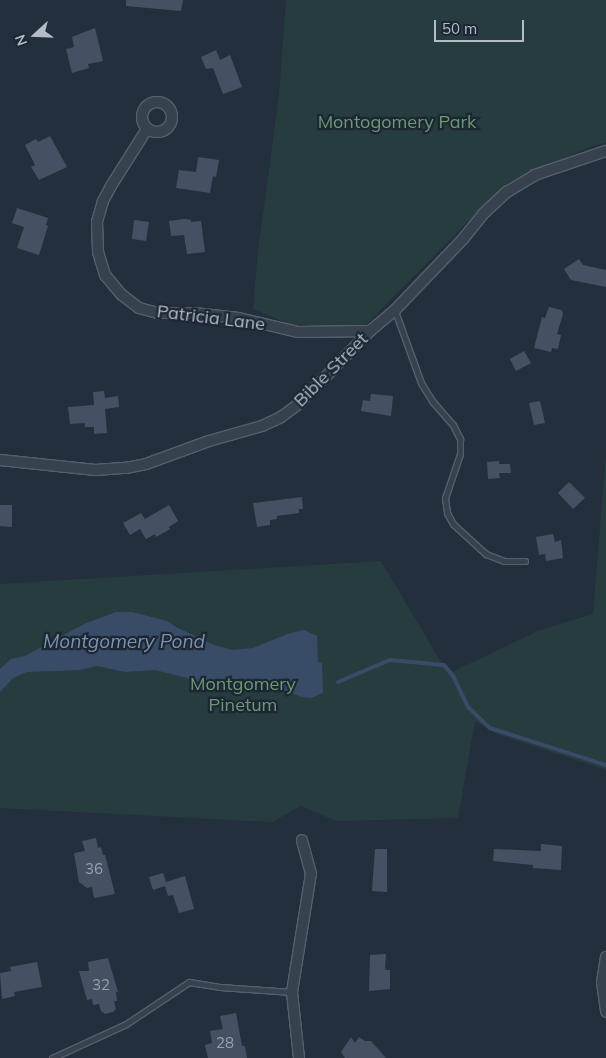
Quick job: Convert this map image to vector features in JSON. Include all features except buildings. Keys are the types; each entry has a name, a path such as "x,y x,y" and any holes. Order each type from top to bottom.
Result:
{"street":[{"name":"Patricia Lane","path":"147,129 110,186 103,201 98,222 98,252 105,275 122,294 139,308 158,313 194,312 240,318 298,332 370,331"},
{"name":"Bible Street","path":"0,460 95,470 126,468 146,464 209,441 262,426 281,417 299,404 370,331 395,310 463,239 483,214 507,192 535,175 606,150"},
{"path":"299,1058 294,1028 292,992 311,874 302,840"},
{"path":"606,957 602,982 606,1012"}],"lane":[{"path":"395,310 421,383 433,402 453,425 460,439 460,454 445,498 447,513 454,524 486,554 504,561 525,561"},
{"path":"52,1058 126,1024 189,982 220,987 292,992"}],"green space":[{"name":"Montogomery Park","path":"286,0 606,0 606,143 590,147 531,172 488,201 358,333 324,326 289,324 253,309 258,251 279,95"},
{"name":"Montgomery Pinetum","path":"606,453 606,770 497,734 475,721 458,818 336,821 301,806 272,822 0,808 0,584 381,561 448,674 540,630 593,614"}],"water":[{"name":"Montgomery Pond","path":"116,612 132,612 167,621 214,645 233,650 253,648 290,633 304,630 317,636 318,662 322,663 323,693 311,698 302,697 280,689 200,684 187,678 155,670 125,672 97,666 80,670 27,672 13,678 0,692 0,669 11,659 25,656 84,624"}],"waterway":[{"path":"338,682 390,660 444,665 453,676 468,707 490,728 606,765"}]}
